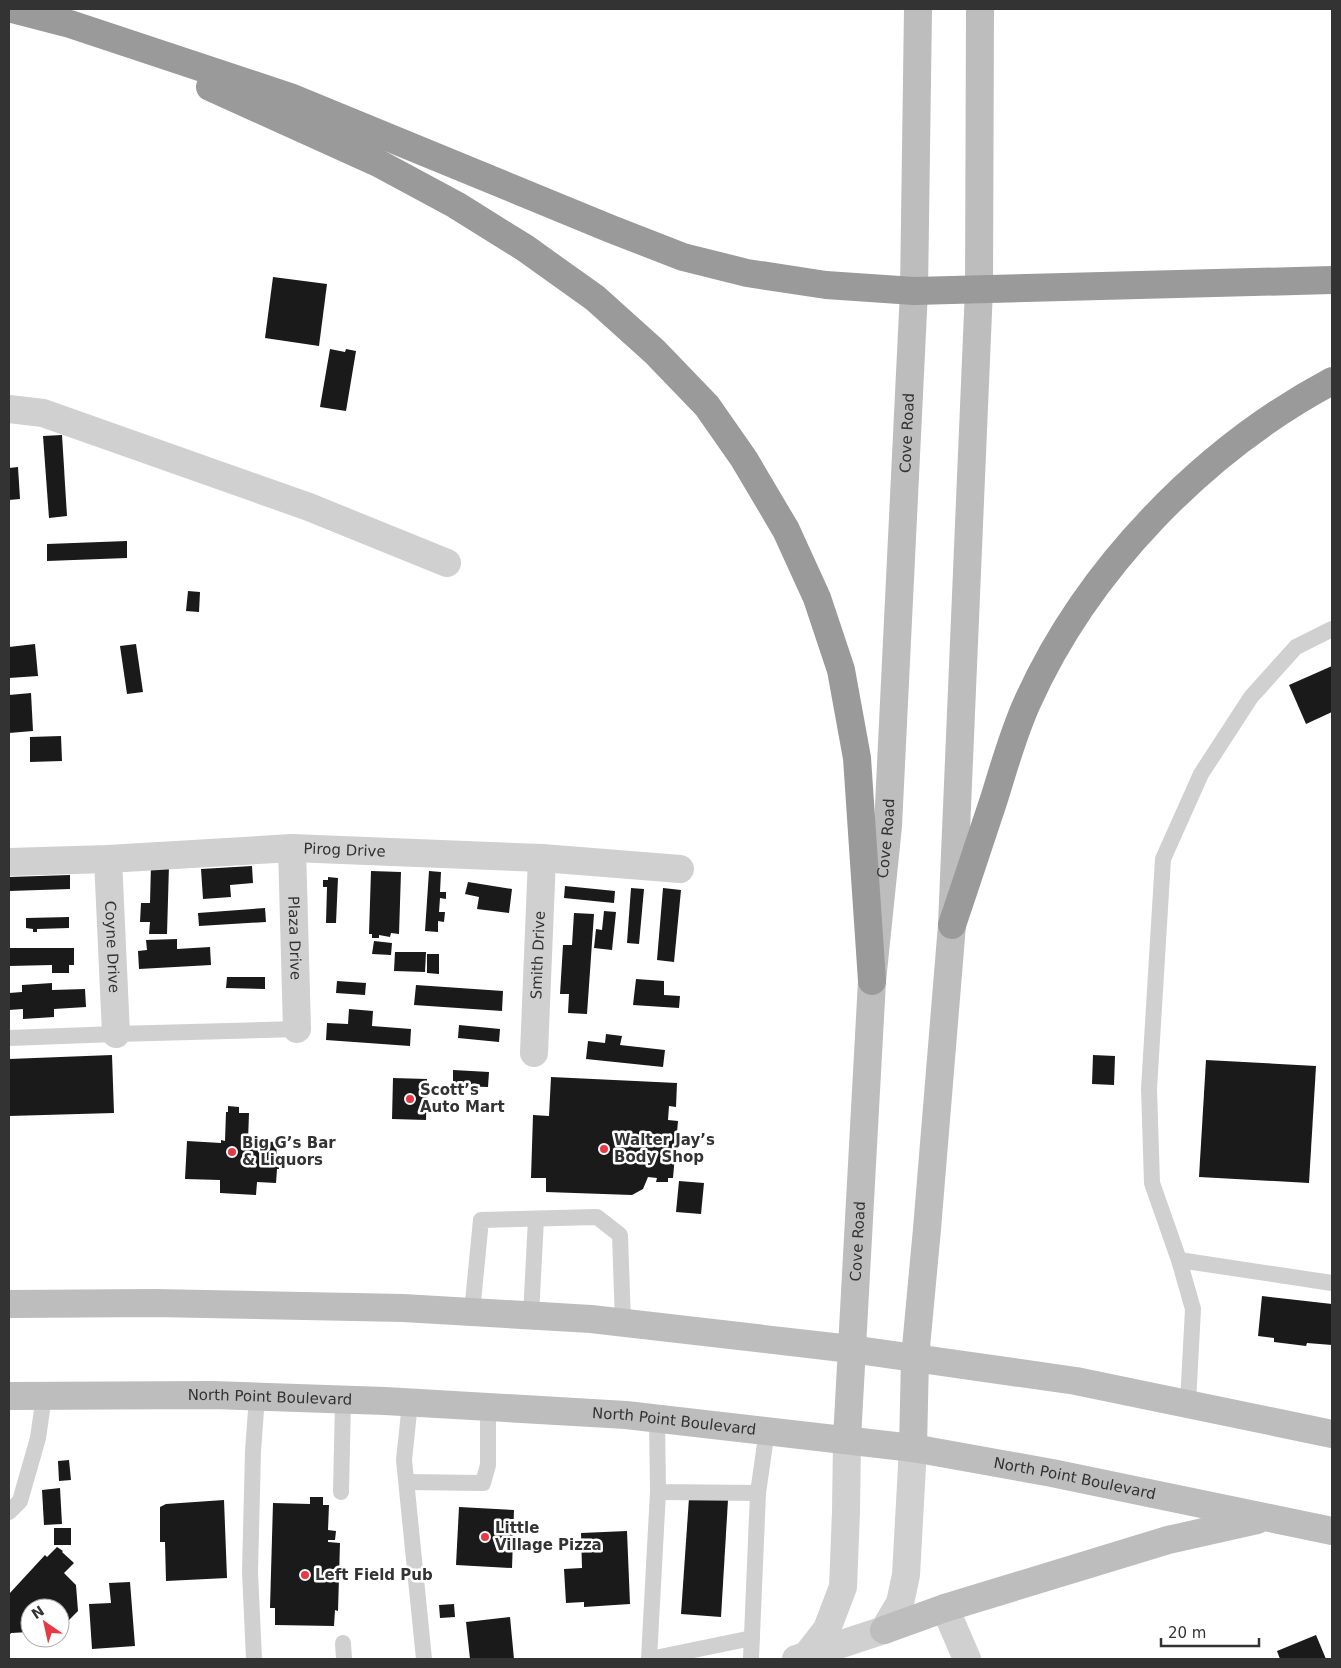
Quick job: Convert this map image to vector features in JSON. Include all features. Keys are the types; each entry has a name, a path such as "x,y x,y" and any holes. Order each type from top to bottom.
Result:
{"highway":[{"path":"12,9 70,24 290,97 684,257 747,273 826,285 914,291 1332,280"},
{"path":"70,24 378,163 456,205 525,248 595,298 655,352 706,406 744,459 786,530 817,598 841,670 857,758 872,981"},
{"path":"952,925 1027,703 1058,642 1092,590 1136,537 1187,485 1243,437 1308,394 1332,381"}],"main road":[{"name":"Cove Road","path":"847,1439 872,981 888,826 914,291 918,9"},
{"path":"913,1448 915,1358 928,1229 952,925 979,289 980,9"},
{"path":"9,1304 155,1303 404,1308 591,1319 851,1349 1076,1381 1332,1434"},
{"name":"North Point Boulevard","path":"9,1396 213,1395 410,1403 657,1418 913,1448 1052,1473 1332,1531"},
{"path":"884,1630 945,1608 1168,1540 1265,1518"}],"street":[{"path":"9,410 44,413 309,507 447,563"},
{"name":"Pirog Drive","path":"9,862 108,859 292,848 542,858 680,869"},
{"name":"Plaza Drive","path":"292,848 297,1030"},
{"name":"Smith Drive","path":"534,1053 542,858"},
{"name":"Coyne Drive","path":"108,859 116,1034"},
{"name":"Cove Road","path":"801,1658 827,1629 843,1587 847,1439"},
{"path":"801,1658 884,1630 900,1603 906,1575 913,1448"},
{"path":"945,1608 967,1659"}],"lane":[{"path":"1188,1404 1193,1309 1179,1260 1152,1183 1151,1174 1149,1089 1163,860 1201,774 1251,697 1296,647 1332,629"},
{"path":"9,1038 297,1030"},
{"path":"472,1312 481,1220 597,1217 620,1235 623,1323"},
{"path":"531,1316 536,1219"},
{"path":"1179,1260 1332,1282"},
{"path":"9,1512 20,1501 38,1438 44,1396"},
{"path":"254,1659 250,1572 253,1451 258,1397"},
{"path":"341,1492 343,1400"},
{"path":"410,1403 404,1460 424,1659"},
{"path":"407,1482 483,1483 488,1465 488,1408"},
{"path":"657,1418 658,1492 649,1659 752,1638"},
{"path":"751,1659 758,1493 767,1430"},
{"path":"658,1492 758,1493"}],"building":[{"path":"273,277 327,284 319,346 265,338"},
{"path":"330,349 345,352 346,349 356,351 346,411 320,407"},
{"path":"62,435 67,516 49,518 43,436"},
{"path":"18,467 20,499 9,500 9,468"},
{"path":"127,541 127,558 47,561 47,544"},
{"path":"188,591 200,592 199,612 186,611"},
{"path":"35,644 38,676 9,678 9,647"},
{"path":"136,644 143,692 127,694 120,646"},
{"path":"1332,666 1332,712 1306,724 1289,685"},
{"path":"31,693 33,731 9,733 9,695"},
{"path":"61,736 62,761 30,762 30,737"},
{"path":"151,864 169,865 167,934 149,934 150,922 140,922 141,903 150,903"},
{"path":"252,866 253,883 230,885 231,897 203,899 201,869"},
{"path":"371,871 401,872 399,934 391,933 390,937 379,935 379,938 372,938 372,934 369,934"},
{"path":"429,871 441,872 440,892 446,892 446,899 440,898 439,912 445,912 444,922 438,921 438,932 425,931"},
{"path":"70,875 70,889 9,891 9,877"},
{"path":"328,877 338,878 336,923 326,923 327,887 323,887 323,880 328,880"},
{"path":"468,882 512,889 509,913 477,909 479,897 465,894"},
{"path":"565,886 615,891 614,903 564,898"},
{"path":"631,888 644,889 639,944 627,943"},
{"path":"663,888 681,890 674,962 657,960"},
{"path":"265,908 266,922 199,926 198,913"},
{"path":"604,911 616,912 612,950 594,948 596,929 602,930"},
{"path":"574,913 594,914 587,1014 568,1013 569,994 560,994 563,945 572,945"},
{"path":"69,917 69,928 37,929 37,932 33,932 33,929 26,928 26,918"},
{"path":"177,939 177,949 210,947 211,965 139,969 138,951 147,950 146,940"},
{"path":"374,941 392,943 391,955 372,954"},
{"path":"9,948 74,948 74,965 69,965 69,973 52,973 52,965 9,966"},
{"path":"395,952 426,952 425,972 394,971"},
{"path":"427,954 439,954 439,974 427,973"},
{"path":"227,977 265,977 265,989 226,988"},
{"path":"636,979 664,981 664,995 680,996 679,1008 633,1005"},
{"path":"337,981 366,983 365,995 336,993"},
{"path":"52,983 52,990 85,989 86,1007 54,1009 54,1017 23,1019 23,1009 9,1010 9,993 22,992 22,985"},
{"path":"416,985 503,991 502,1011 414,1005"},
{"path":"349,1009 373,1011 372,1026 411,1029 410,1046 326,1040 327,1023 348,1024"},
{"path":"459,1025 500,1029 499,1042 458,1038"},
{"path":"606,1034 622,1036 620,1045 665,1050 663,1067 586,1059 588,1041 605,1043"},
{"path":"112,1055 114,1113 9,1116 9,1059"},
{"path":"1093,1055 1115,1056 1114,1085 1092,1084"},
{"path":"1206,1060 1316,1066 1309,1183 1199,1177"},
{"path":"453,1070 489,1072 488,1087 453,1086"},
{"name":"Walter Jay’s Body Shop","path":"551,1077 677,1083 676,1107 669,1106 668,1120 678,1121 673,1178 668,1178 668,1182 656,1182 657,1178 648,1177 643,1189 632,1195 546,1192 546,1178 531,1178 533,1115 549,1116"},
{"name":"Scott’s Auto Mart","path":"393,1078 427,1079 426,1120 392,1119"},
{"name":"Big G’s Bar & Liquors","path":"228,1106 239,1107 239,1113 249,1113 248,1141 277,1142 276,1161 279,1161 279,1169 277,1169 276,1183 257,1182 256,1195 220,1193 220,1180 185,1179 187,1141 221,1143 221,1140 225,1141"},
{"path":"679,1181 704,1183 701,1214 676,1212"},
{"path":"1262,1296 1332,1304 1332,1345 1307,1343 1306,1346 1274,1342 1274,1338 1258,1336"},
{"path":"69,1460 71,1480 59,1481 58,1461"},
{"path":"60,1488 62,1524 44,1525 42,1490"},
{"name":"Left Field Pub","path":"310,1497 323,1497 323,1505 329,1505 328,1530 336,1531 335,1540 328,1540 328,1542 340,1543 338,1611 335,1610 334,1626 275,1625 275,1608 270,1608 273,1503 310,1504"},
{"path":"689,1498 728,1500 721,1617 681,1614"},
{"path":"224,1500 227,1578 166,1581 165,1542 160,1542 160,1507 166,1504"},
{"name":"Little Village Pizza","path":"459,1507 514,1510 512,1568 456,1565"},
{"path":"54,1528 71,1528 71,1545 54,1545"},
{"path":"627,1531 630,1604 584,1607 584,1602 566,1603 564,1569 582,1568 581,1533"},
{"path":"57,1547 74,1563 64,1573 76,1585 78,1611 70,1619 70,1598 20,1598 20,1633 11,1633 9,1636 9,1594 45,1555 47,1557"},
{"path":"130,1582 135,1646 92,1649 89,1604 111,1603 109,1583"},
{"path":"454,1604 455,1617 440,1618 439,1605"},
{"path":"510,1617 514,1659 470,1659 466,1622"},
{"path":"1316,1635 1326,1659 1280,1659 1277,1651"}],"place":[{"name":"Scott’s Auto Mart","path":"410,1099"},
{"name":"Walter Jay’s Body Shop","path":"604,1149"},
{"name":"Big G’s Bar & Liquors","path":"232,1152"},
{"name":"Little Village Pizza","path":"485,1537"},
{"name":"Left Field Pub","path":"305,1575"}]}
